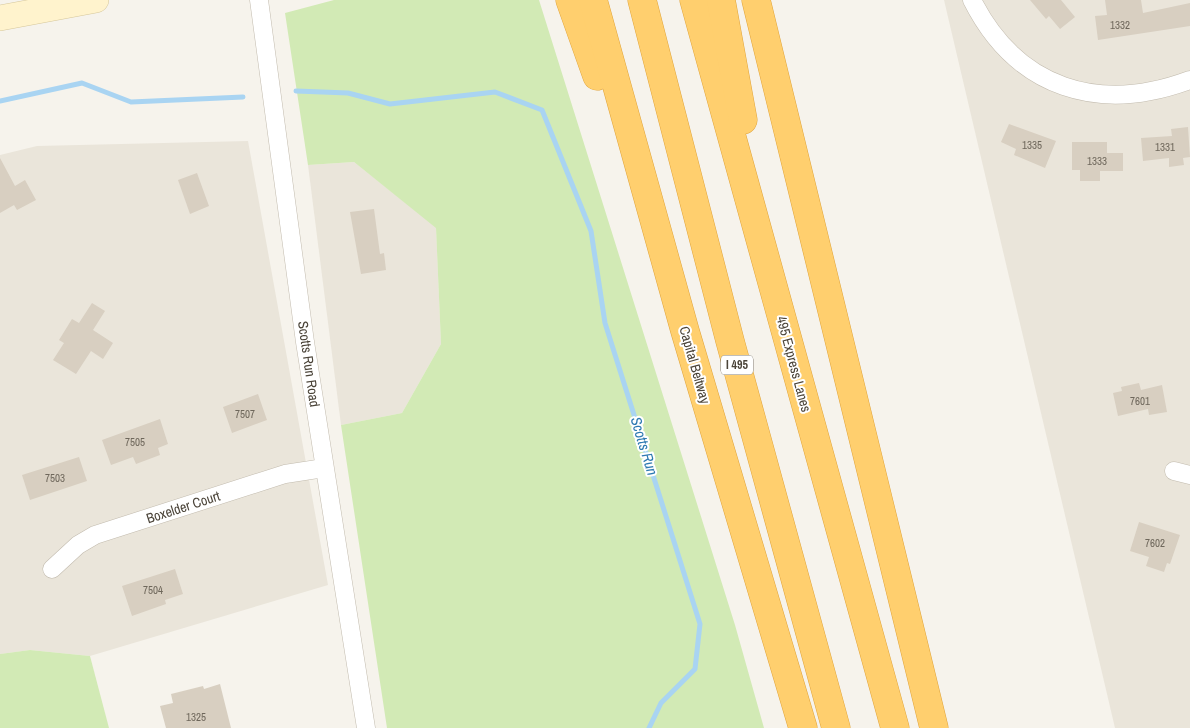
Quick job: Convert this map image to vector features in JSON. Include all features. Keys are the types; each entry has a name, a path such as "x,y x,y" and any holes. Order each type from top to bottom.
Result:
{"highway":[{"path":"570,0 685,331"},
{"name":"Capital Beltway","path":"593,0 685,331 803,728"},
{"name":"I 495","path":"642,0 730,341 836,728"},
{"name":"495 Express Lanes","path":"694,0 895,728"},
{"path":"722,0 775,296"},
{"path":"756,0 934,728"}],"main road":[{"path":"0,18 96,0"}],"street":[{"name":"Scotts Run Road","path":"259,0 324,468 366,728"},
{"path":"972,0 996,39 1014,57 1035,72 1057,83 1080,91 1126,95 1151,92 1190,80"},
{"name":"Boxelder Court","path":"52,569 78,545 95,535 285,474 324,468"}],"shaded area":[{"path":"944,0 1190,0 1190,728 1115,728"},
{"path":"248,141 328,585 90,656 30,650 0,654 0,155 37,146"},
{"path":"354,162 436,227 441,344 402,413 341,425 308,165"}],"green space":[{"path":"334,0 539,0 735,625 764,728 387,728 341,425 402,413 441,344 436,228 354,162 308,165 285,13"},
{"path":"30,650 90,656 109,728 0,728 0,654"}],"building":[{"path":"1030,0 1061,0 1075,17 1060,29 1049,16 1046,19"},
{"path":"1105,0 1141,0 1143,13 1190,3 1190,26 1098,40 1095,16 1107,15"},
{"path":"1009,124 1056,141 1045,168 1014,155 1016,149 1001,142"},
{"path":"1188,127 1190,157 1183,158 1184,165 1169,167 1169,158 1143,161 1141,138 1172,136 1171,129"},
{"path":"1072,142 1107,142 1107,153 1123,153 1123,171 1100,171 1100,181 1080,181 1080,170 1072,170"},
{"path":"0,158 15,186 25,180 36,200 17,210 14,205 0,213"},
{"path":"197,173 209,206 190,214 178,180"},
{"path":"374,209 380,254 384,253 386,270 361,274 350,212"},
{"path":"92,303 105,311 93,330 113,343 103,359 91,351 76,374 53,360 64,343 59,340 72,319 79,323"},
{"path":"1139,383 1141,390 1162,385 1167,412 1149,415 1148,409 1118,416 1113,393 1122,391 1121,387"},
{"path":"258,394 267,420 232,433 223,407"},
{"path":"160,419 168,444 158,448 160,455 136,464 133,457 111,465 102,440"},
{"path":"79,457 87,481 30,500 22,475"},
{"path":"1139,522 1180,535 1170,564 1167,563 1164,572 1146,566 1149,557 1130,551"},
{"path":"175,569 183,594 165,600 166,604 132,616 122,586"},
{"path":"220,684 231,728 166,728 160,706 173,703 171,694 203,686 204,689"}],"waterway":[{"path":"0,101 82,83 131,102 243,97"},
{"name":"Scotts Run","path":"296,91 348,93 390,104 495,92 542,110 591,231 605,323 700,624 695,669 661,703 649,728"}]}
